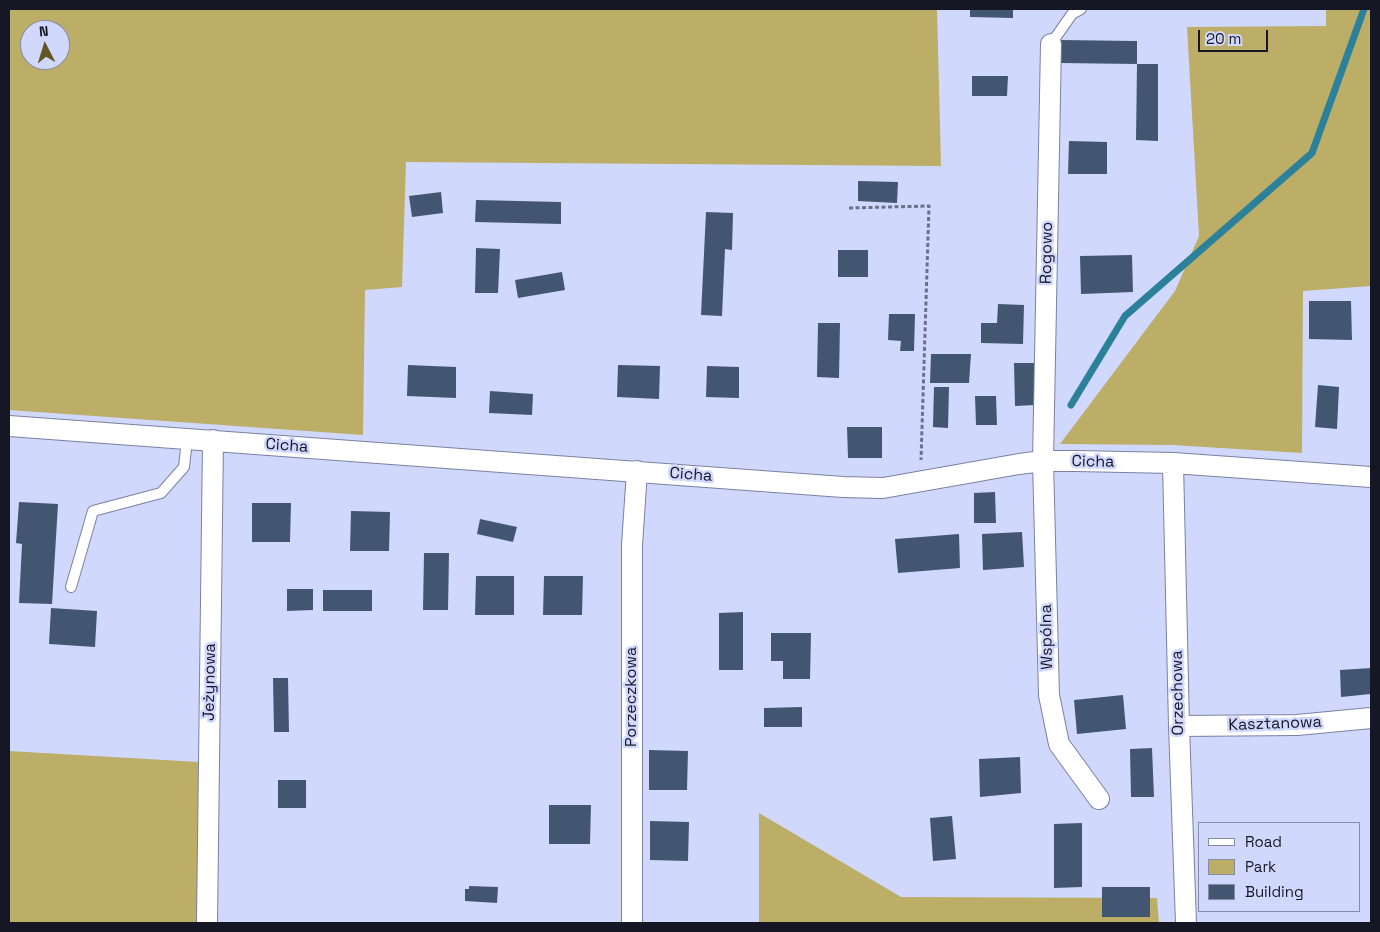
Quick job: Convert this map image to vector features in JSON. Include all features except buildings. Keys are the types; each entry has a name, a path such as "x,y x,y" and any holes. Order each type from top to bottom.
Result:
{"street":[{"name":"Rogowo","path":"1043,461 1051,44"},
{"name":"Cicha","path":"9,426 843,487 883,488 1043,461 1173,463 1371,477"},
{"name":"Jeżynowa","path":"207,923 213,440"},
{"name":"Wspólna","path":"1043,461 1048,695 1059,744 1099,799"},
{"name":"Orzechowa","path":"1173,463 1186,923"},
{"name":"Porzeczkowa","path":"632,923 632,546 638,472"},
{"name":"Kasztanowa","path":"1179,726 1297,725 1371,718"}],"lane":[{"path":"1051,44 1072,14 1081,9"},
{"path":"72,587 93,511 161,493 184,467 188,439"}],"path":[{"path":"849,208 929,206 920,483"}],"green space":[{"path":"9,9 937,9 941,166 406,162 402,287 365,290 363,435 9,410"},
{"path":"1326,9 1371,9 1371,286 1303,291 1302,453 1172,445 1060,444 1175,291 1199,236 1187,27 1326,26"},
{"path":"9,751 199,762 197,923 9,923"},
{"path":"759,813 901,897 1157,898 1159,923 759,923"}],"waterway":[{"path":"1071,405 1125,316 1312,153 1364,9"}]}
